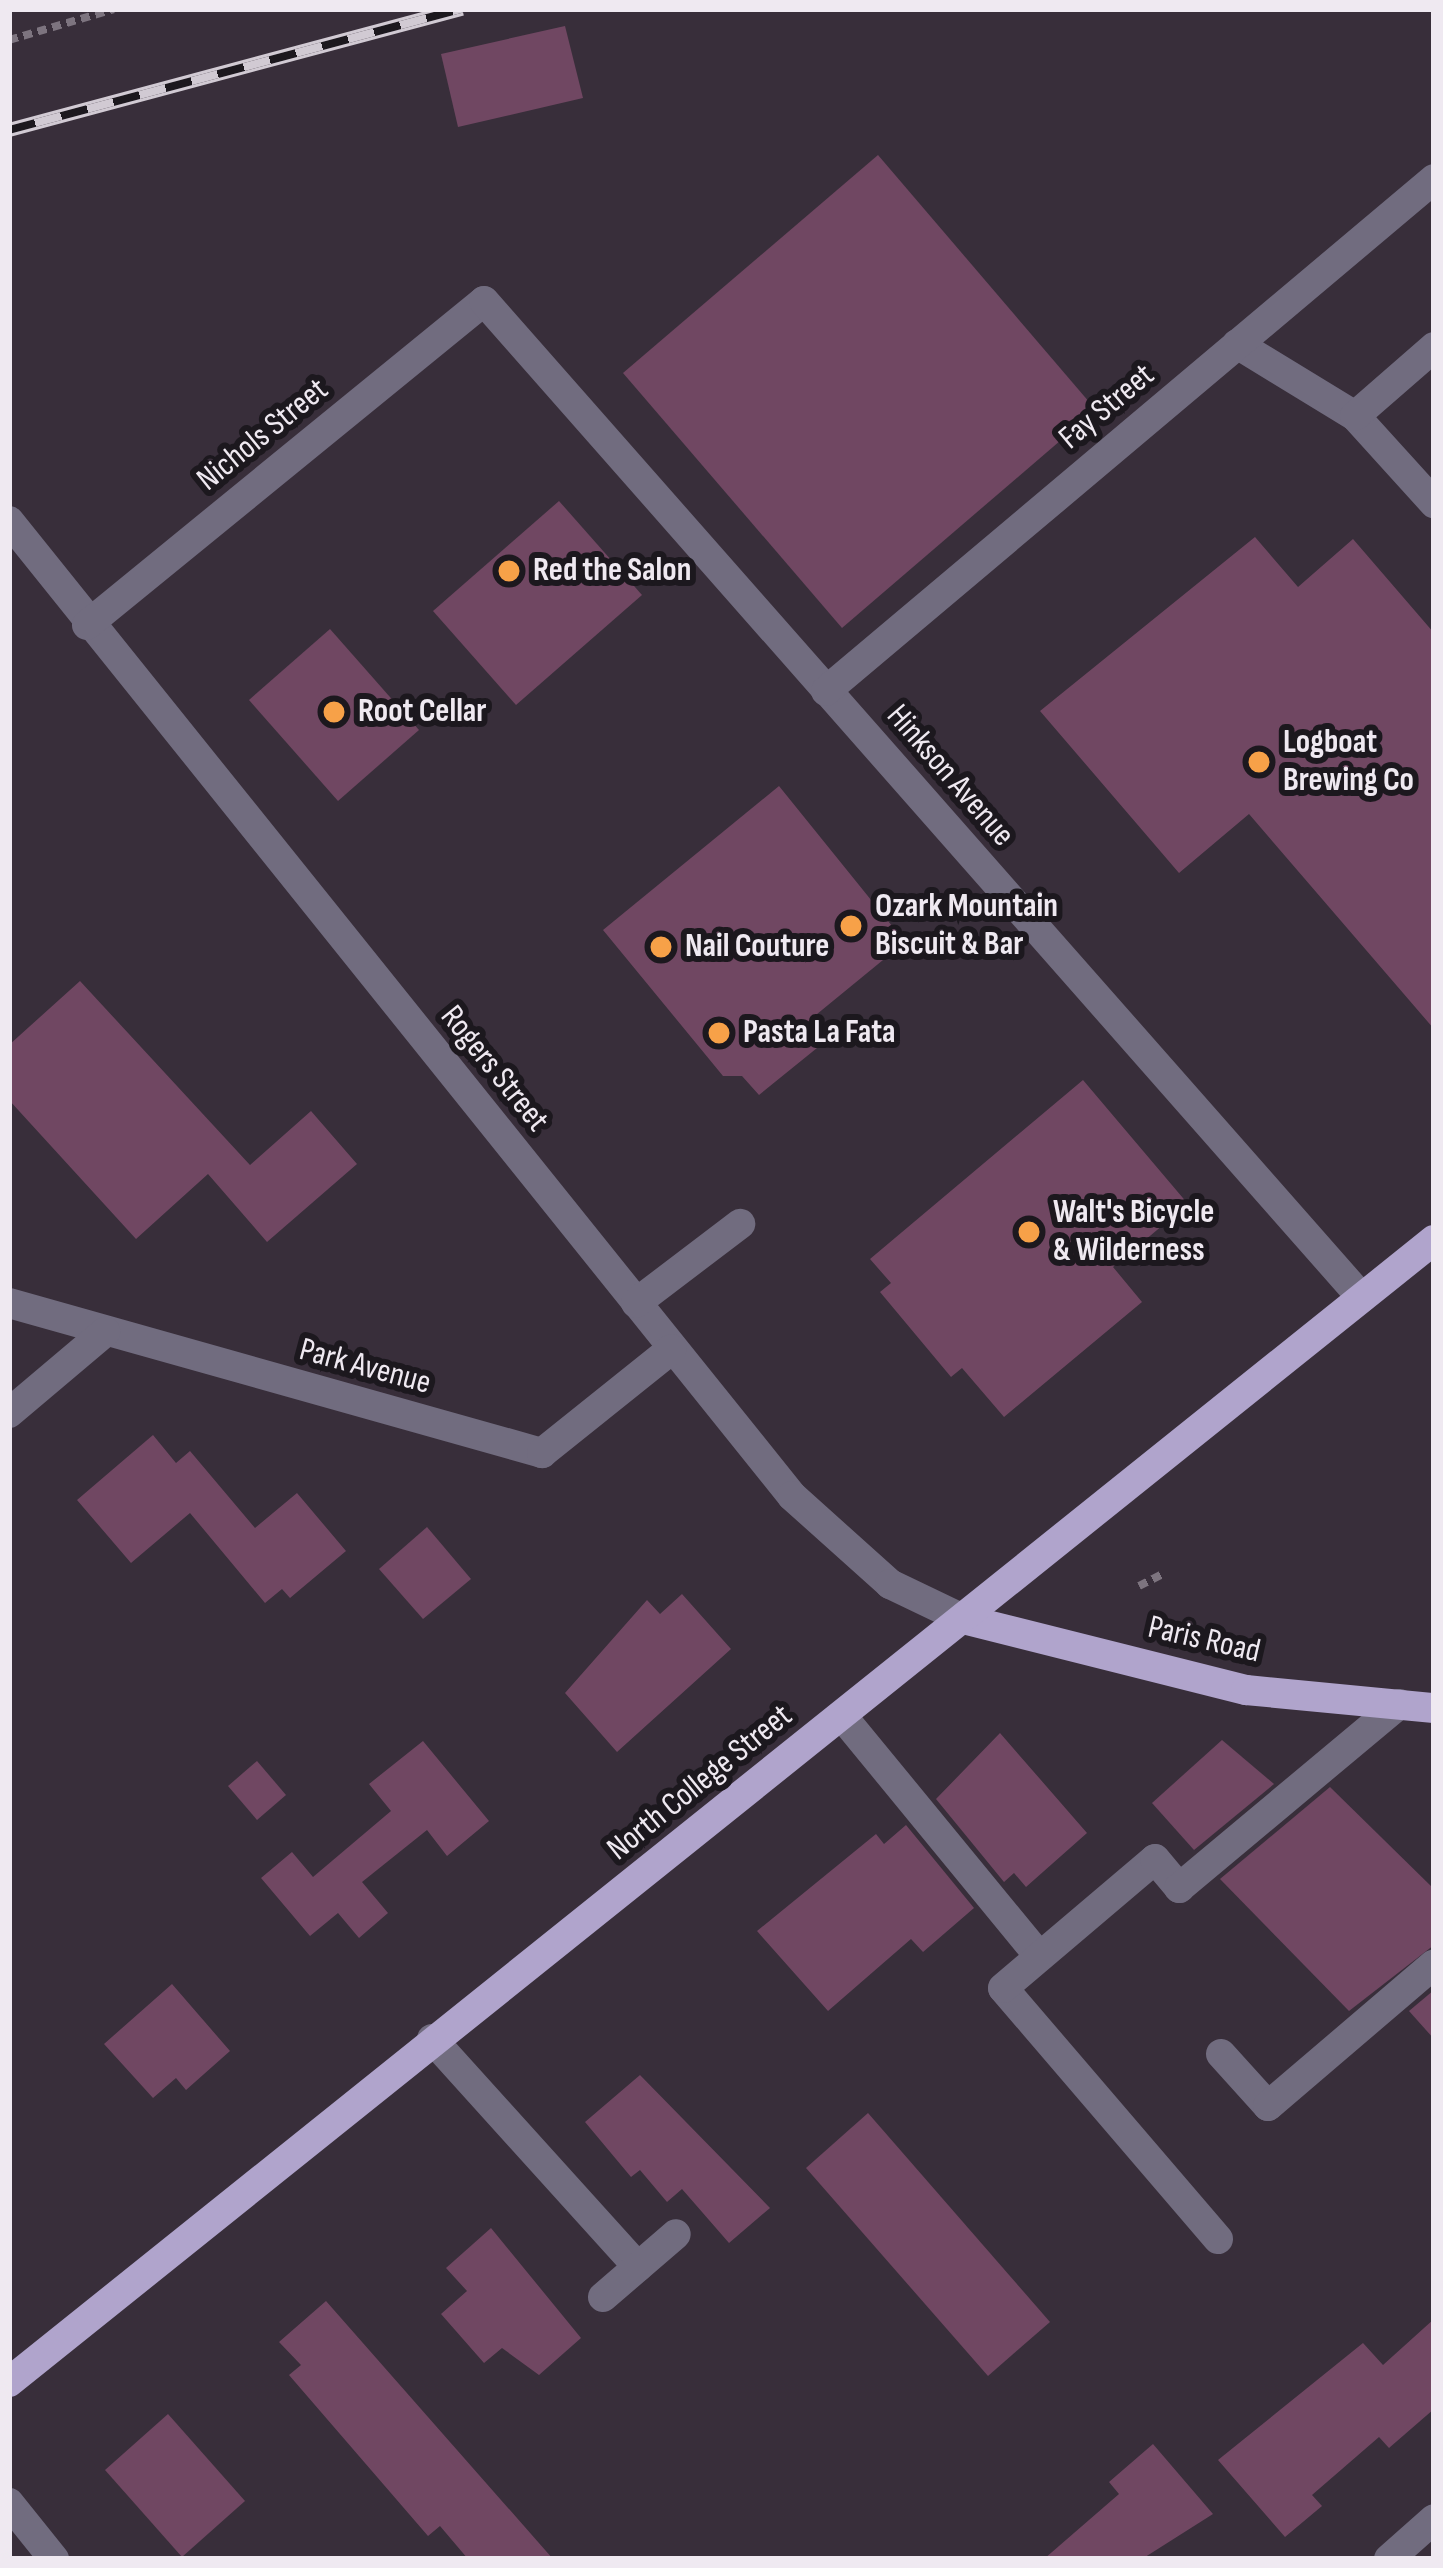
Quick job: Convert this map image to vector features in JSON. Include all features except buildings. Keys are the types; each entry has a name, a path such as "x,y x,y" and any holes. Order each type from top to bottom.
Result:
{"main road":[{"name":"North College Street","path":"9,2382 1434,1240"},
{"name":"Paris Road","path":"963,1619 1246,1690 1434,1708"}],"street":[{"name":"Fay Street","path":"826,691 1434,179"},
{"name":"Nichols Street","path":"87,625 484,301"},
{"name":"Hinkson Avenue","path":"484,301 1362,1298"},
{"path":"1238,344 1355,416 1434,503"},
{"path":"1355,416 1434,347"},
{"name":"Rogers Street","path":"9,520 87,625 792,1496 890,1584 963,1619"},
{"path":"636,1303 740,1224"},
{"name":"Park Avenue","path":"9,1303 542,1453 673,1349"},
{"path":"9,1413 104,1332"},
{"path":"1218,2239 1003,1988 1155,1859 1179,1888 1399,1704"},
{"path":"842,1715 1040,1956"},
{"path":"1221,2054 1268,2106 1434,1964"},
{"path":"432,2039 638,2267"},
{"path":"603,2297 676,2234"},
{"path":"9,2504 54,2559"},
{"path":"1389,2559 1434,2519"}],"path":[{"path":"9,40 114,9"},
{"path":"1139,1586 1165,1574"}],"railway":[{"path":"9,130 462,9"}],"place":[{"name":"Red the Salon","path":"509,571"},
{"name":"Root Cellar","path":"334,712"},
{"name":"Logboat Brewing Co","path":"1259,762"},
{"name":"Ozark Mountain Biscuit & Bar","path":"851,926"},
{"name":"Nail Couture","path":"661,947"},
{"name":"Pasta La Fata","path":"719,1033"},
{"name":"Walt's Bicycle & Wilderness","path":"1029,1232"}]}
